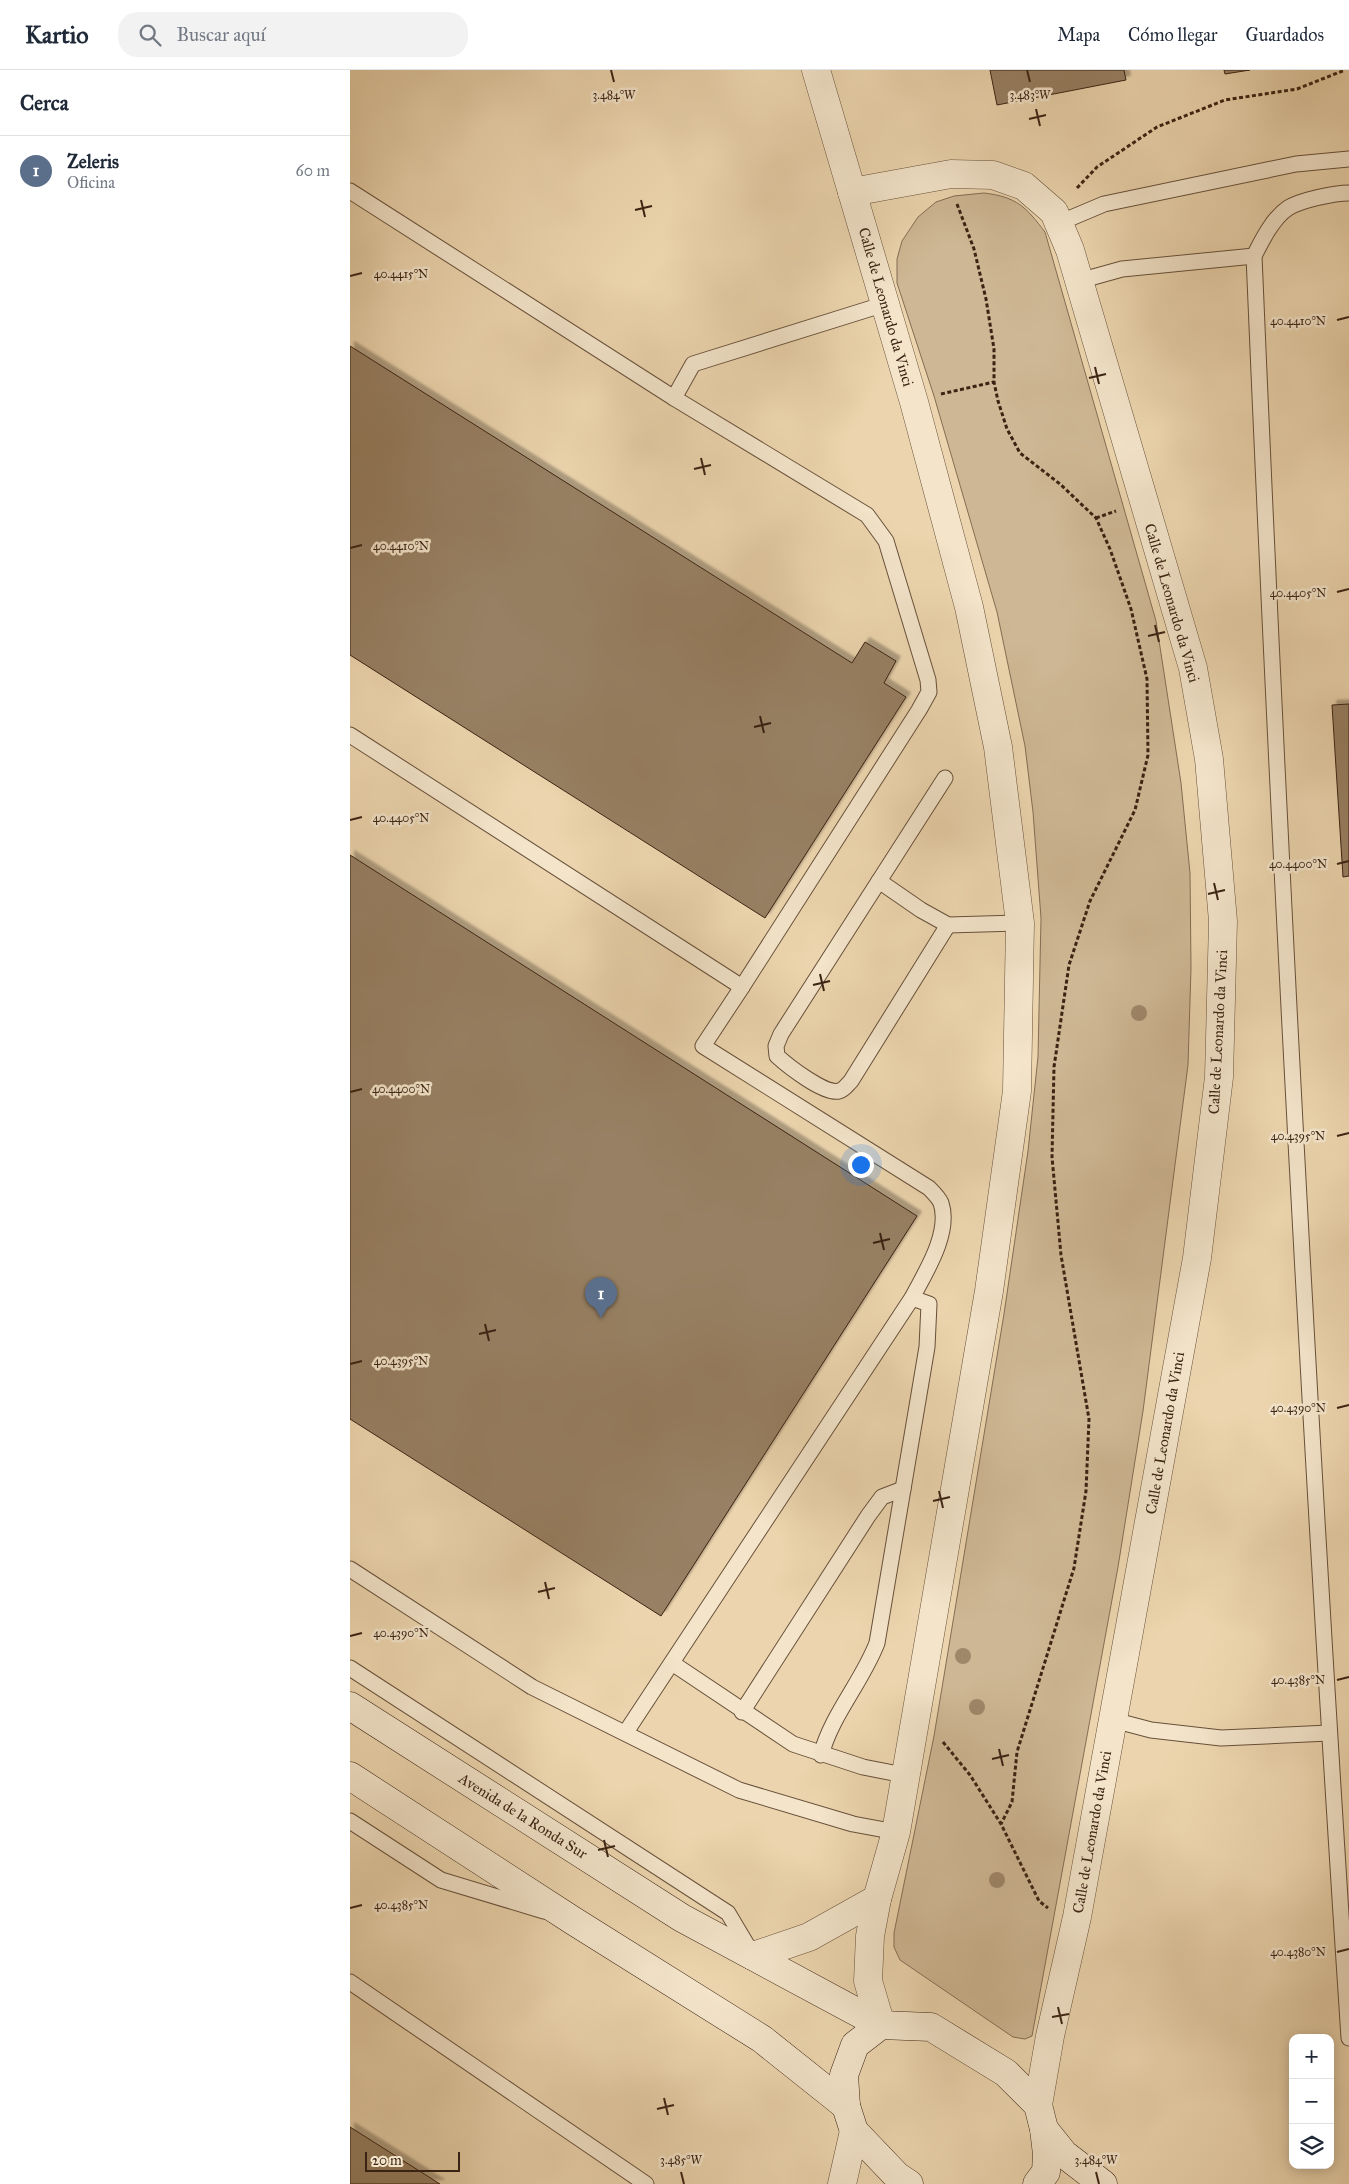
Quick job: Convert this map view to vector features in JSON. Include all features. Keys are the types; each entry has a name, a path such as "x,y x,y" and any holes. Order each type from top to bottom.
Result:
{"street":[{"name":"Calle de Leonardo da Vinci","path":"816,70 914,402 969,608 998,747 1020,923 1016,1100 989,1291 915,1722 904,1775 896,1832 877,1899 870,1936 868,1980 881,2025"},
{"name":"Calle de Leonardo da Vinci","path":"852,192 951,174 993,175 1024,186 1056,218 1070,250 1192,668 1209,759 1223,921 1219,1077 1196,1258 1077,1917 1050,2036 1041,2117 1047,2154 1046,2172 1037,2184"},
{"name":"Avenida de la Ronda Sur","path":"350,1706 682,1918 881,2025"},
{"path":"350,1776 572,1920 762,2039 850,2119 897,2176 909,2184"},
{"path":"753,1956 809,1938 877,1899"},
{"path":"842,2184 850,2119 844,2075 855,2045 881,2025 931,2028 1006,2073 1041,2117 1064,2154 1103,2184"}],"lane":[{"path":"1056,218 1104,204 1296,164 1349,159"},
{"path":"350,191 674,398 867,515 886,541 928,680 929,692 919,710 703,1046 930,1188 940,1203 943,1221 936,1252 912,1298 626,1732"},
{"path":"1349,193 1332,194 1288,208 1266,232 1254,256 1278,815 1329,1733 1349,2038"},
{"path":"1079,281 1122,269 1254,256"},
{"path":"674,398 693,364 885,304"},
{"path":"350,735 742,987"},
{"path":"945,778 781,1034 776,1046 777,1056 786,1064 828,1091 837,1092 844,1089 851,1081 948,924"},
{"path":"879,880 921,910 948,924 1020,923"},
{"path":"821,1755 826,1734 869,1664 878,1643 927,1347 928,1304 912,1298"},
{"path":"742,1712 882,1496 903,1490"},
{"path":"350,1569 532,1687 626,1732 739,1790 853,1824 896,1832"},
{"path":"672,1663 742,1712 793,1744 821,1755 863,1767 904,1775"},
{"path":"350,1668 728,1913 753,1956"},
{"path":"1112,1720 1151,1730 1222,1738 1329,1733"},
{"path":"350,1821 441,1880 572,1920"},
{"path":"350,1982 646,2184"}],"path":[{"path":"1056,218 1097,167 1157,127 1225,100 1297,89 1345,70"},
{"path":"951,174 954,196 974,249 986,299 994,349 994,382 1006,429 1020,453 1060,484 1096,518 1110,549 1131,609 1147,679 1148,756 1135,810 1090,902 1069,965 1054,1068 1052,1157 1061,1255 1089,1419 1086,1491 1074,1568 1017,1752 1012,1802 1002,1824"},
{"path":"914,402 994,382"},
{"path":"940,1740 947,1744 970,1775 1002,1824 1039,1901 1055,1913 1077,1917"}],"shaded area":[{"path":"984,193 1005,197 1020,205 1045,232 1156,621 1181,783 1190,873 1191,968 1188,1065 1143,1411 1118,1567 1032,2036 1025,2039 1013,2037 900,1960 894,1947 894,1933 934,1736 1004,1314 1028,1151 1038,1057 1041,918 1033,812 1025,746 997,612 934,396 897,283 897,259 902,241 918,217 936,202 954,196"}],"building":[{"path":"990,70 1124,70 1126,80 997,105"},
{"path":"1224,70 1250,70 1225,74"},
{"path":"350,346 852,663 865,642 896,661 884,683 906,697 765,918 350,655"},
{"path":"1349,704 1349,876 1343,877 1332,705"},
{"path":"350,855 917,1216 661,1616 350,1419"},
{"path":"350,2127 440,2184 350,2184"}],"place":[{"name":"Zeleris","path":"601,1318"}]}
